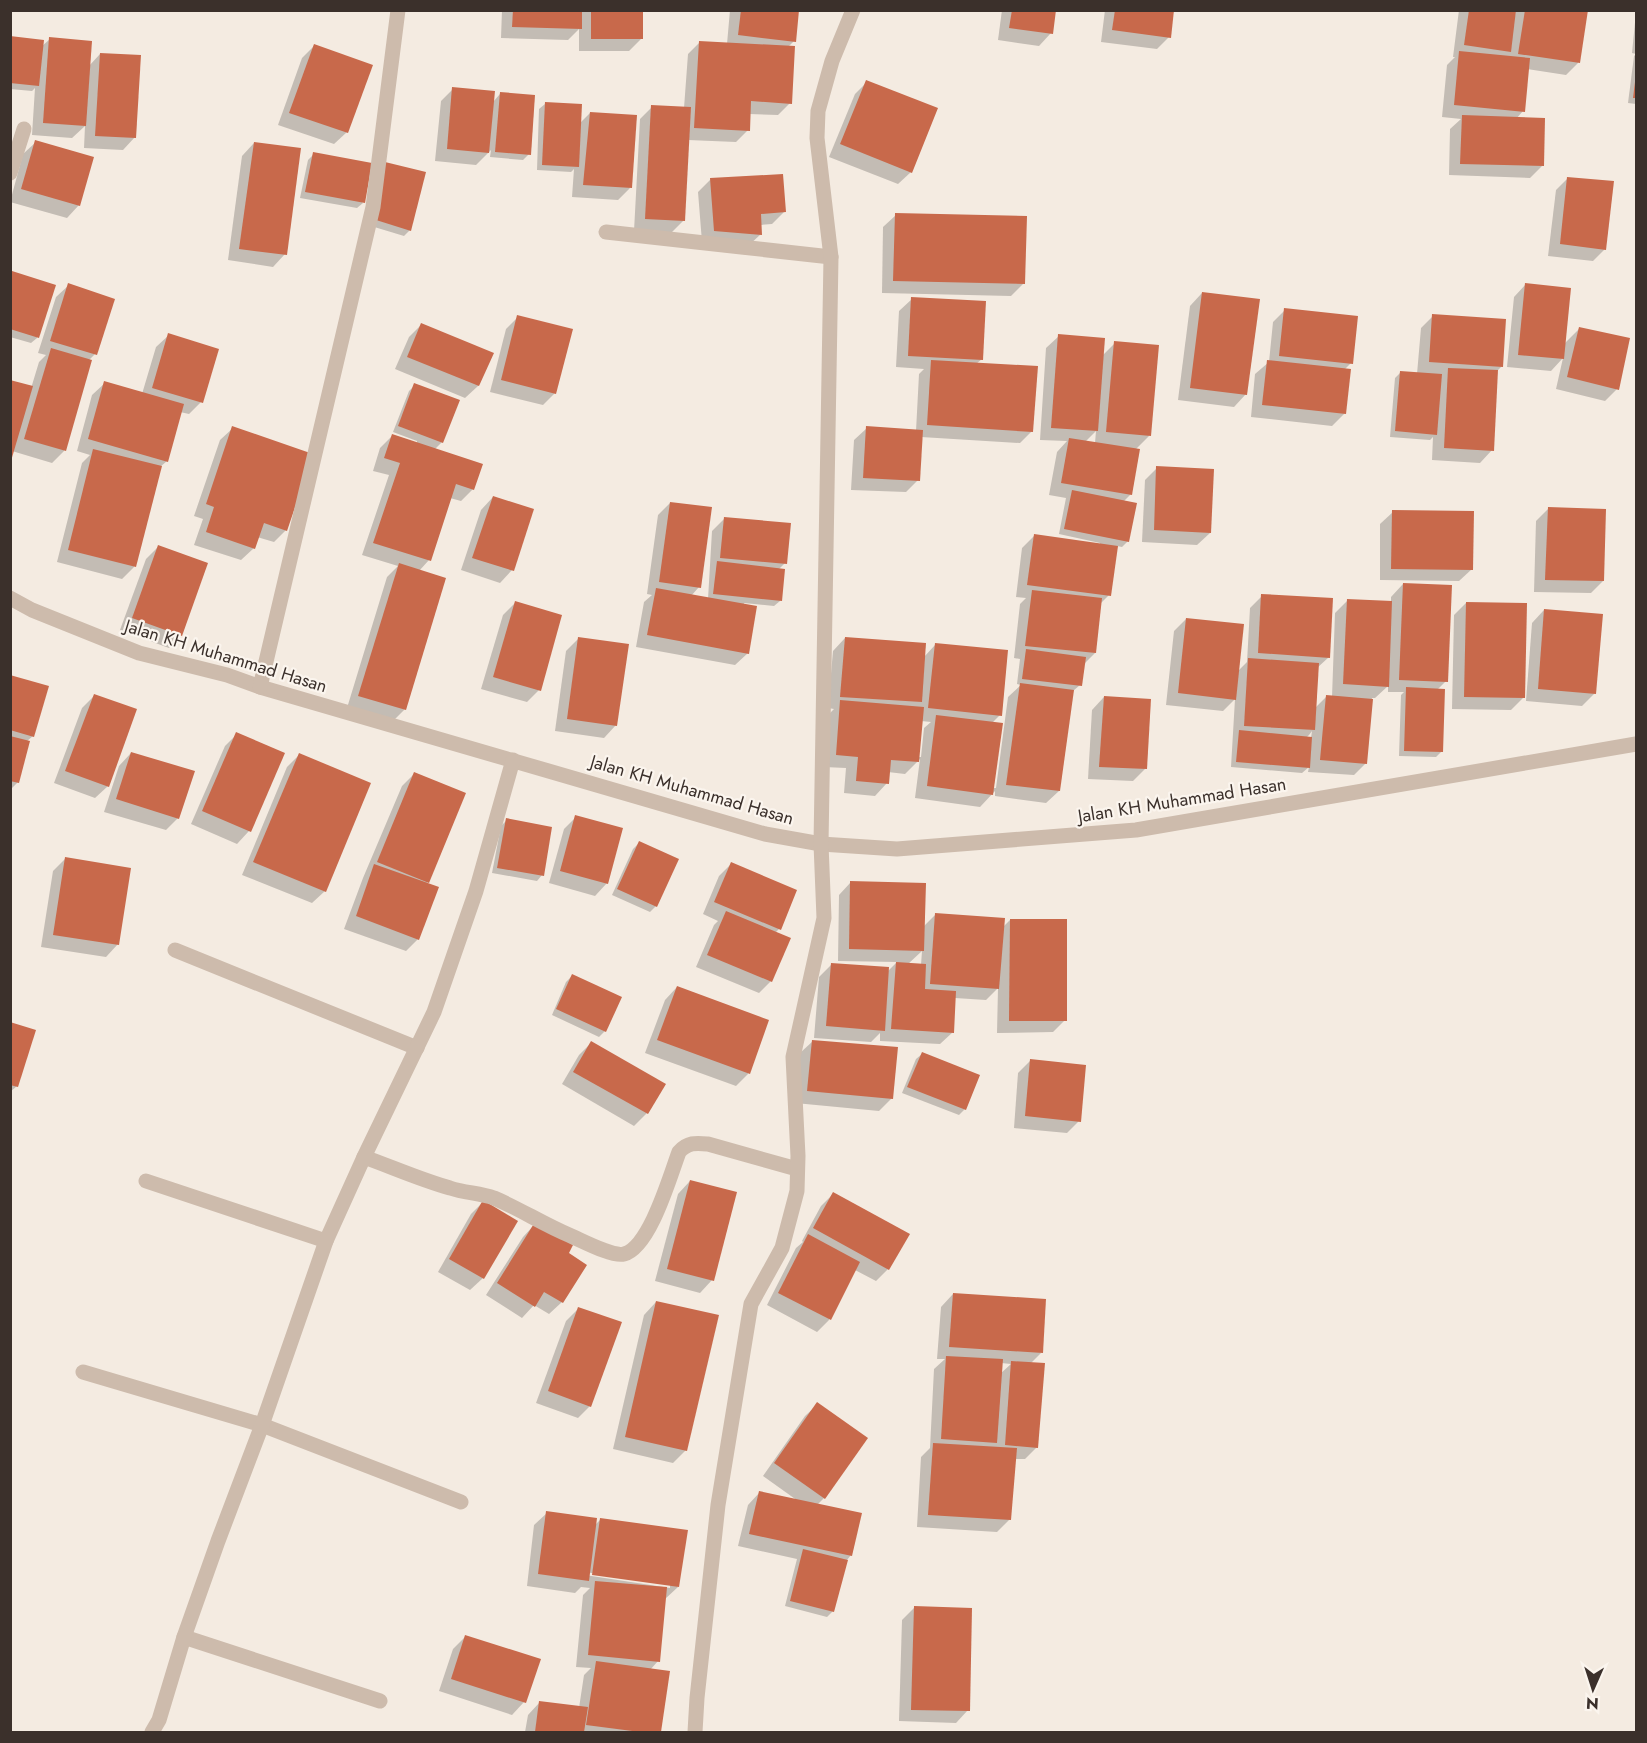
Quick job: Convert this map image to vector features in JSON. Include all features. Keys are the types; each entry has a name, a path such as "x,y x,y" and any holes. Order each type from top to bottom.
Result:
{"street":[{"path":"260,687 373,207 398,10"},
{"path":"695,1732 718,1505 751,1304 782,1248 797,1191 793,1057 824,918 821,844 831,257 817,138 818,111 832,61 853,10"},
{"path":"10,173 24,129"},
{"path":"606,232 831,257"},
{"name":"Jalan KH Muhammad Hasan","path":"10,598 32,610 139,652 227,675 260,687 765,834 821,844 897,849 1012,842 1136,830 1636,744"},
{"path":"152,1732 159,1720 184,1637 262,1425 326,1241 434,1012 476,891 513,760"},
{"path":"175,950 417,1048"},
{"path":"364,1157 451,1189 495,1198 574,1237 612,1253 623,1255 634,1249 643,1237 658,1207 679,1152 685,1145 708,1144 797,1169"},
{"path":"146,1181 326,1241"},
{"path":"83,1372 262,1425 461,1502"},
{"path":"184,1637 380,1701"}],"building":[{"path":"513,10 582,10 582,29 512,27"},
{"path":"591,10 643,10 643,39 591,39"},
{"path":"741,10 799,10 796,42 738,35"},
{"path":"1012,10 1056,10 1053,34 1009,28"},
{"path":"1115,10 1174,10 1171,38 1112,30"},
{"path":"1469,10 1516,10 1511,52 1464,45"},
{"path":"1525,10 1588,10 1580,63 1518,54"},
{"path":"10,36 44,40 39,86 10,83"},
{"path":"49,37 92,41 86,126 43,123"},
{"path":"699,41 795,46 792,104 751,101 750,131 694,128"},
{"path":"314,44 373,65 348,133 289,113"},
{"path":"1459,51 1530,58 1525,112 1454,105"},
{"path":"100,53 141,55 136,138 95,136"},
{"path":"866,80 938,108 912,173 840,144"},
{"path":"1635,82 1636,98 1633,98"},
{"path":"452,87 495,91 489,153 447,149"},
{"path":"500,92 535,95 531,155 495,152"},
{"path":"545,102 582,104 579,167 542,165"},
{"path":"651,105 691,107 685,221 645,219"},
{"path":"590,112 637,115 632,188 583,185"},
{"path":"1462,115 1545,118 1544,166 1460,164"},
{"path":"35,140 94,157 80,206 21,189"},
{"path":"254,142 301,148 287,255 239,249"},
{"path":"313,152 372,163 365,203 305,192"},
{"path":"385,162 426,172 411,231 376,220"},
{"path":"783,174 786,212 761,214 762,235 714,231 710,178"},
{"path":"1567,177 1614,181 1606,250 1560,244"},
{"path":"895,213 1027,216 1025,284 893,281"},
{"path":"12,271 56,285 39,338 10,329"},
{"path":"68,283 115,299 97,355 50,341"},
{"path":"1525,283 1571,288 1564,359 1518,355"},
{"path":"1202,292 1260,299 1247,395 1190,388"},
{"path":"911,297 986,301 983,360 908,356"},
{"path":"1284,308 1358,316 1353,364 1279,356"},
{"path":"1432,314 1506,319 1503,367 1429,362"},
{"path":"517,315 573,329 556,394 501,380"},
{"path":"421,323 494,353 479,386 407,357"},
{"path":"1579,327 1630,338 1619,390 1567,377"},
{"path":"168,333 219,349 203,403 152,388"},
{"path":"1058,334 1105,338 1098,431 1051,428"},
{"path":"1114,341 1159,345 1151,436 1106,432"},
{"path":"51,348 92,360 66,451 24,439"},
{"path":"931,360 1038,366 1033,432 927,425"},
{"path":"1267,360 1351,369 1346,414 1262,405"},
{"path":"1448,368 1498,370 1494,451 1444,448"},
{"path":"1400,371 1442,374 1437,435 1395,431"},
{"path":"10,380 33,386 11,461 10,460"},
{"path":"104,381 184,404 168,462 88,439"},
{"path":"414,383 460,400 443,443 398,426"},
{"path":"232,426 313,454 287,531 264,523 255,549 206,532 214,507 206,504"},
{"path":"866,426 923,430 920,481 863,478"},
{"path":"392,434 483,464 474,490 456,484 431,561 373,543 400,463 384,458"},
{"path":"1069,438 1140,449 1132,495 1061,483"},
{"path":"93,449 162,466 136,567 68,550"},
{"path":"1156,466 1214,469 1211,533 1154,530"},
{"path":"1072,490 1137,503 1129,542 1064,529"},
{"path":"493,496 534,509 514,571 472,558"},
{"path":"670,502 712,507 701,588 659,582"},
{"path":"1548,507 1606,509 1604,581 1545,580"},
{"path":"1392,510 1474,511 1473,570 1391,569"},
{"path":"724,517 791,523 787,564 720,558"},
{"path":"1034,534 1118,546 1111,596 1027,585"},
{"path":"158,545 208,563 182,636 132,618"},
{"path":"717,561 785,569 782,601 713,594"},
{"path":"399,563 446,578 406,710 358,696"},
{"path":"1403,583 1452,585 1448,682 1399,680"},
{"path":"656,588 757,606 749,654 647,635"},
{"path":"1032,590 1102,598 1096,653 1025,646"},
{"path":"1261,594 1333,598 1330,658 1258,653"},
{"path":"1347,599 1392,601 1389,687 1343,684"},
{"path":"515,601 562,615 541,691 493,677"},
{"path":"1466,602 1527,603 1525,698 1464,697"},
{"path":"1544,609 1603,614 1596,694 1538,689"},
{"path":"1186,618 1244,624 1236,700 1178,693"},
{"path":"578,637 629,644 617,726 567,719"},
{"path":"845,637 926,643 922,702 840,697"},
{"path":"935,643 1008,650 1002,716 928,708"},
{"path":"1026,649 1086,657 1082,686 1022,679"},
{"path":"1248,658 1319,663 1315,730 1244,726"},
{"path":"10,675 49,686 34,737 10,730"},
{"path":"1020,683 1074,690 1060,791 1006,785"},
{"path":"1406,687 1445,689 1443,752 1404,751"},
{"path":"94,694 137,709 109,787 65,771"},
{"path":"1326,695 1373,699 1367,764 1320,760"},
{"path":"1104,696 1151,699 1147,769 1099,767"},
{"path":"840,700 924,707 919,762 891,760 889,784 856,781 858,757 836,755"},
{"path":"936,715 1003,723 993,795 927,786"},
{"path":"1239,730 1312,737 1310,768 1236,762"},
{"path":"236,732 285,753 251,832 202,811"},
{"path":"10,736 30,741 19,783 10,781"},
{"path":"131,752 195,771 179,819 116,799"},
{"path":"299,753 371,783 326,892 253,862"},
{"path":"414,772 466,793 429,883 377,862"},
{"path":"575,815 623,828 608,884 560,871"},
{"path":"506,818 552,827 544,876 497,868"},
{"path":"639,841 679,859 657,907 617,889"},
{"path":"65,857 131,868 119,945 53,935"},
{"path":"731,862 797,890 781,930 714,902"},
{"path":"374,864 439,887 419,940 356,916"},
{"path":"850,881 926,883 924,951 849,949"},
{"path":"726,911 791,938 772,982 707,955"},
{"path":"935,913 1005,918 999,989 930,984"},
{"path":"1010,919 1067,919 1067,1021 1009,1021"},
{"path":"896,962 926,964 925,989 956,991 954,1033 891,1029"},
{"path":"831,963 889,967 885,1031 826,1026"},
{"path":"572,974 622,997 606,1032 556,1009"},
{"path":"677,986 769,1020 750,1074 657,1040"},
{"path":"10,1022 36,1030 18,1087 10,1085"},
{"path":"812,1040 898,1047 893,1099 807,1091"},
{"path":"591,1041 666,1084 648,1114 573,1072"},
{"path":"922,1052 980,1075 966,1110 907,1087"},
{"path":"1030,1059 1086,1065 1081,1122 1025,1116"},
{"path":"690,1180 737,1192 714,1281 667,1269"},
{"path":"833,1192 910,1234 889,1270 813,1228"},
{"path":"483,1200 518,1221 484,1279 449,1259"},
{"path":"535,1222 573,1245 569,1253 587,1265 563,1303 544,1292 535,1307 497,1283"},
{"path":"808,1234 860,1262 831,1320 778,1293"},
{"path":"953,1293 1046,1299 1043,1353 949,1347"},
{"path":"656,1301 719,1315 687,1451 625,1437"},
{"path":"578,1307 622,1322 591,1407 548,1391"},
{"path":"946,1356 1003,1359 997,1443 941,1439"},
{"path":"1011,1361 1045,1363 1038,1448 1005,1445"},
{"path":"817,1402 868,1438 825,1499 774,1463"},
{"path":"933,1443 1017,1448 1011,1520 928,1515"},
{"path":"759,1491 862,1513 852,1556 749,1534"},
{"path":"546,1511 597,1518 589,1581 538,1574"},
{"path":"600,1518 688,1530 679,1587 592,1575"},
{"path":"803,1549 848,1560 834,1612 790,1601"},
{"path":"595,1581 667,1587 660,1662 588,1655"},
{"path":"914,1606 972,1608 970,1711 911,1710"},
{"path":"465,1635 541,1659 526,1703 451,1679"},
{"path":"596,1661 670,1671 661,1732 640,1732 586,1725"},
{"path":"539,1701 588,1707 584,1732 535,1732"}]}
